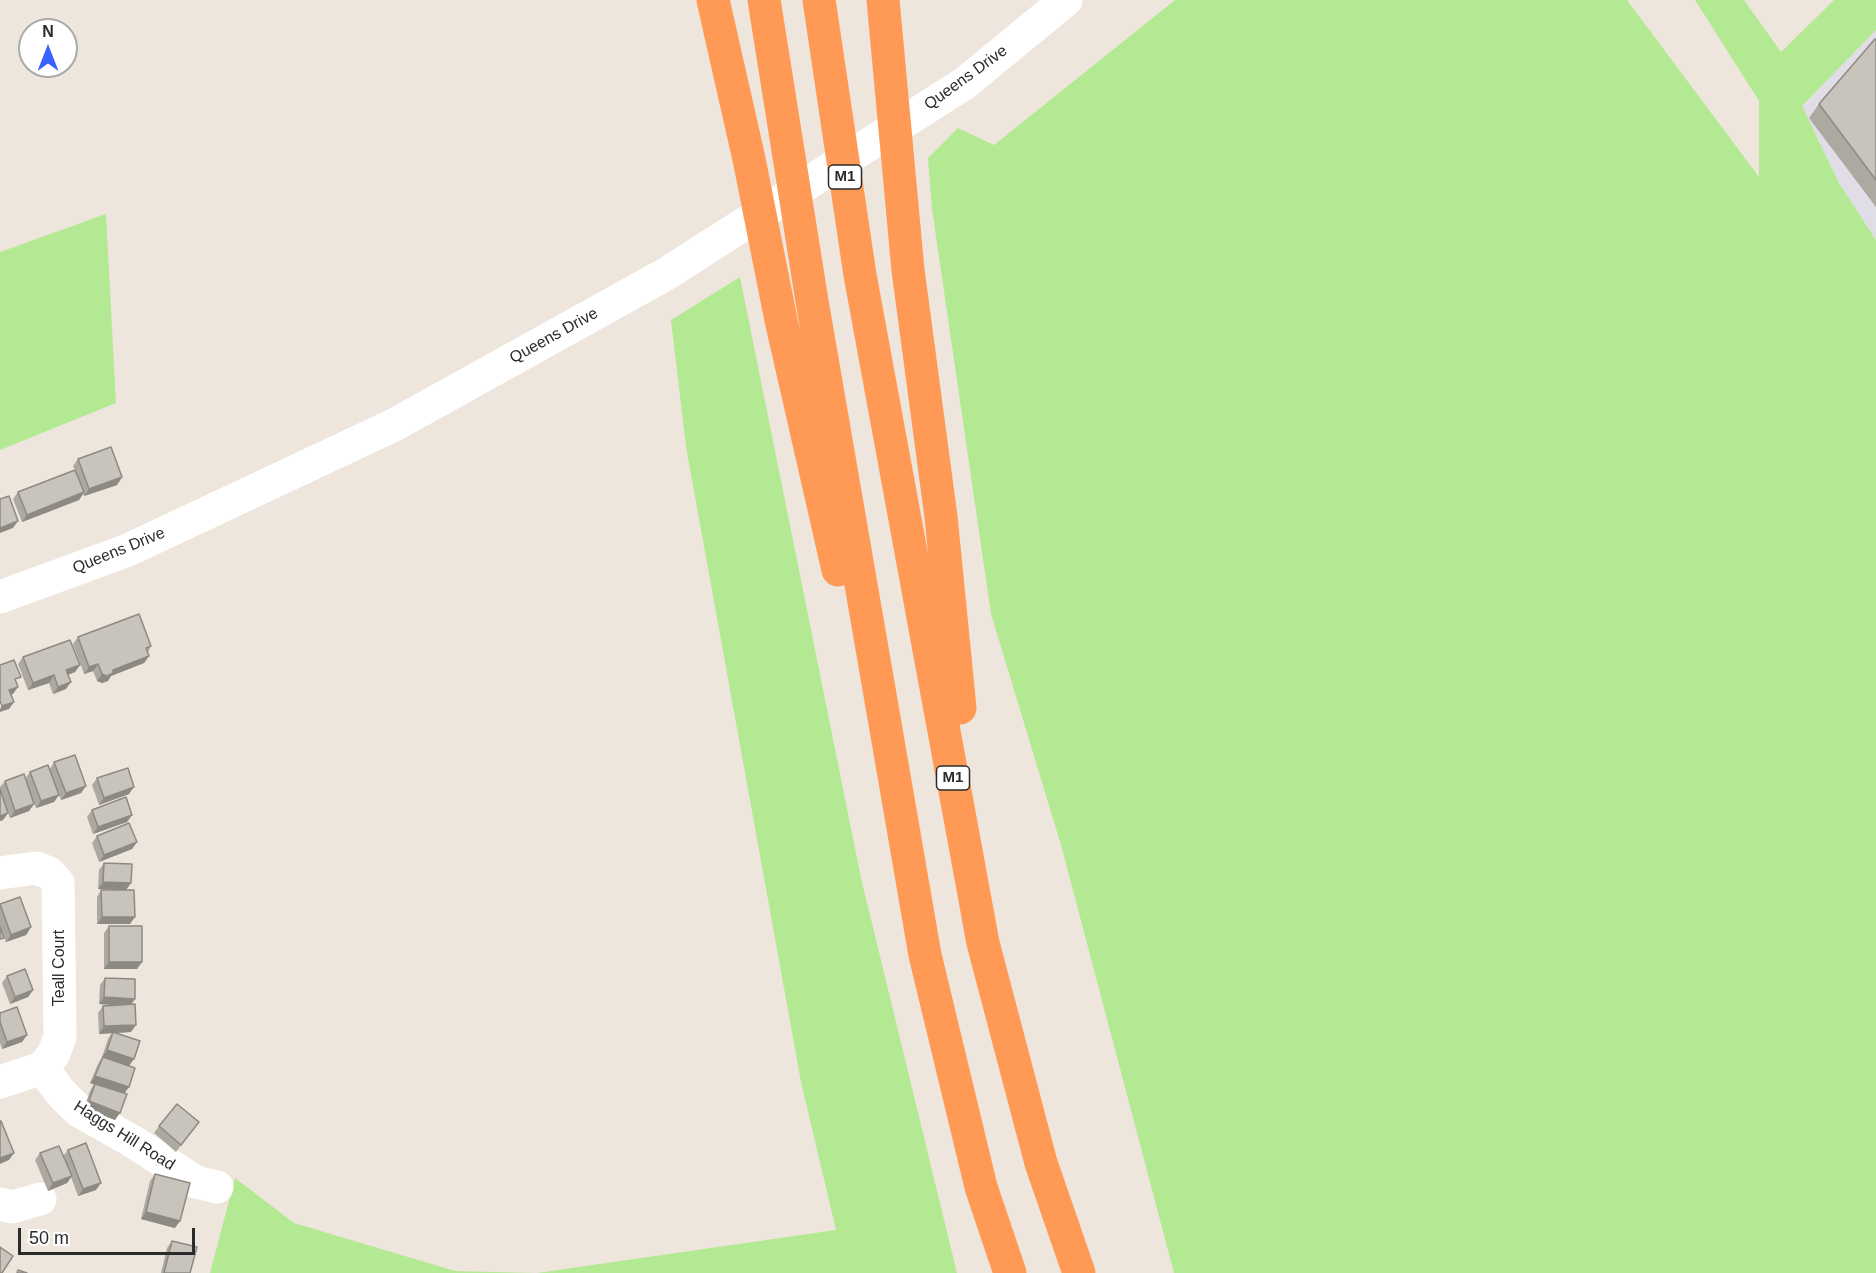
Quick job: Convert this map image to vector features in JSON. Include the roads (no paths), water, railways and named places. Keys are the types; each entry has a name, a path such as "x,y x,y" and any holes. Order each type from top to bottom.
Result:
{"highway":[{"path":"713,0 749,159 781,320 925,956 981,1187 1010,1273"},
{"path":"764,0 812,301 925,956"},
{"name":"M1","path":"819,0 860,275 983,943 1041,1163 1078,1273"},
{"path":"883,0 908,270 940,517 983,943"}],"street":[{"name":"Queens Drive","path":"0,597 128,550 394,424 666,274 965,83 1066,0"},
{"name":"Teall Court","path":"0,873 36,868 49,873 58,883 60,1037 53,1055 42,1068"},
{"path":"0,1082 42,1068"},
{"name":"Haggs Hill Road","path":"42,1068 61,1093 79,1111 132,1141 196,1182 217,1187"},
{"path":"0,1204 12,1207 40,1199"}]}
